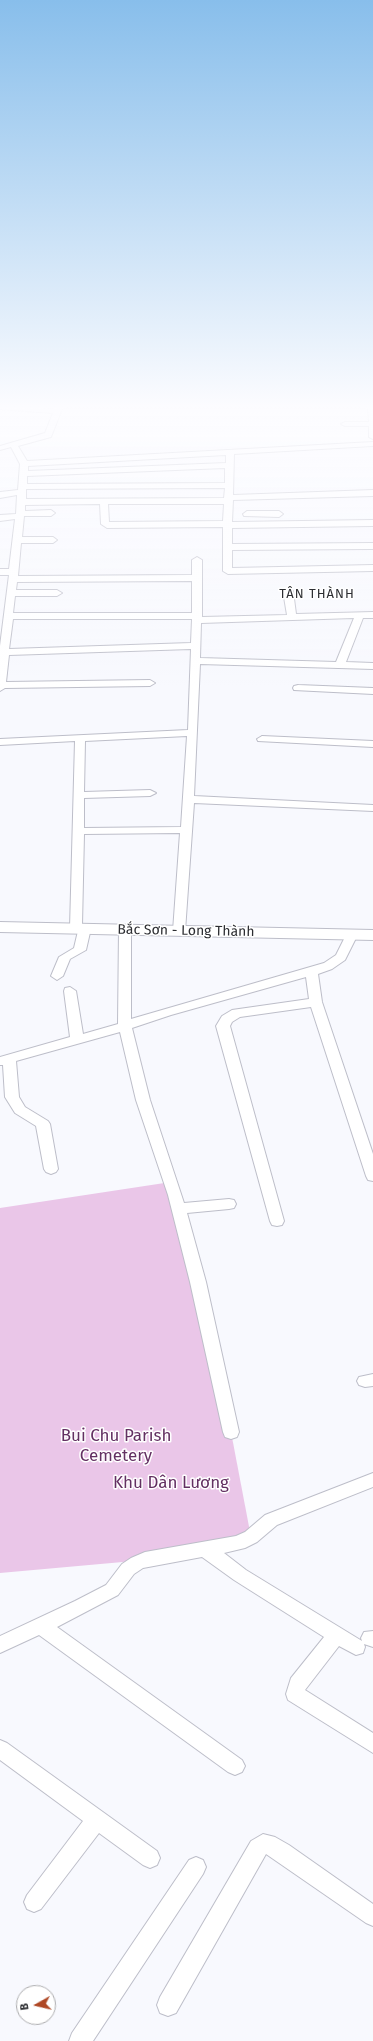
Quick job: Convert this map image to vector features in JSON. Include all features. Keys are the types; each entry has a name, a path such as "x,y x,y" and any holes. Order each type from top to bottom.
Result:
{"main road":[{"name":"Bắc Sơn - Long Thành","path":"0,927 373,935"}],"street":[{"path":"0,688 1,666 11,595 21,502 219,499"},
{"path":"229,499 227,524 228,571 373,568"},
{"path":"256,514 257,499"},
{"path":"104,502 105,524 107,525 373,523"},
{"path":"0,518 51,513"},
{"path":"247,514 278,514"},
{"path":"17,540 53,540"},
{"path":"227,547 373,546"},
{"path":"179,931 193,733 197,618 197,560"},
{"path":"0,572 13,576 197,578"},
{"path":"288,591 292,617"},
{"path":"0,597 11,595 57,593"},
{"path":"7,617 45,607"},
{"path":"340,664 360,615"},
{"path":"7,617 197,618 373,615"},
{"path":"4,652 142,649 171,646 196,646"},
{"path":"195,661 373,666"},
{"path":"0,685 84,680 150,683"},
{"path":"298,688 373,691"},
{"path":"0,742 80,738 94,733 193,733"},
{"path":"57,976 65,957 80,950 78,795 80,738"},
{"path":"262,739 373,744"},
{"path":"78,795 150,793"},
{"path":"188,799 373,808"},
{"path":"78,831 187,830"},
{"path":"125,929 125,1026 143,1100 179,1209 198,1282 232,1432"},
{"path":"51,1169 43,1124 20,1110 12,1098 5,1060 328,966 341,957 352,934"},
{"path":"311,972 316,1002 373,1176"},
{"path":"70,991 77,1040"},
{"path":"277,1221 223,1026 227,1019 236,1013 316,1002"},
{"path":"179,1209 229,1204"},
{"path":"0,1645 81,1607 112,1590 128,1569 137,1563 145,1560 239,1543 252,1537 271,1520 373,1480"},
{"path":"206,1550 240,1575 337,1634 366,1641"},
{"path":"41,1626 235,1766"},
{"path":"337,1634 298,1684 295,1690 296,1694 373,1744"},
{"path":"0,1749 150,1858"},
{"path":"34,1902 97,1819"},
{"path":"168,2005 258,1848 263,1844 268,1844 282,1852 373,1916"},
{"path":"80,2041 196,1867"}],"green space":[{"name":"Bui Chu Parish Cemetery","path":"171,1182 231,1432 251,1537 145,1560 0,1573 0,1208"}],"district":[{"name":"TÂN THÀNH","path":"317,594"}],"park label":[{"name":"Khu Dân Lương","path":"171,1483"}]}
